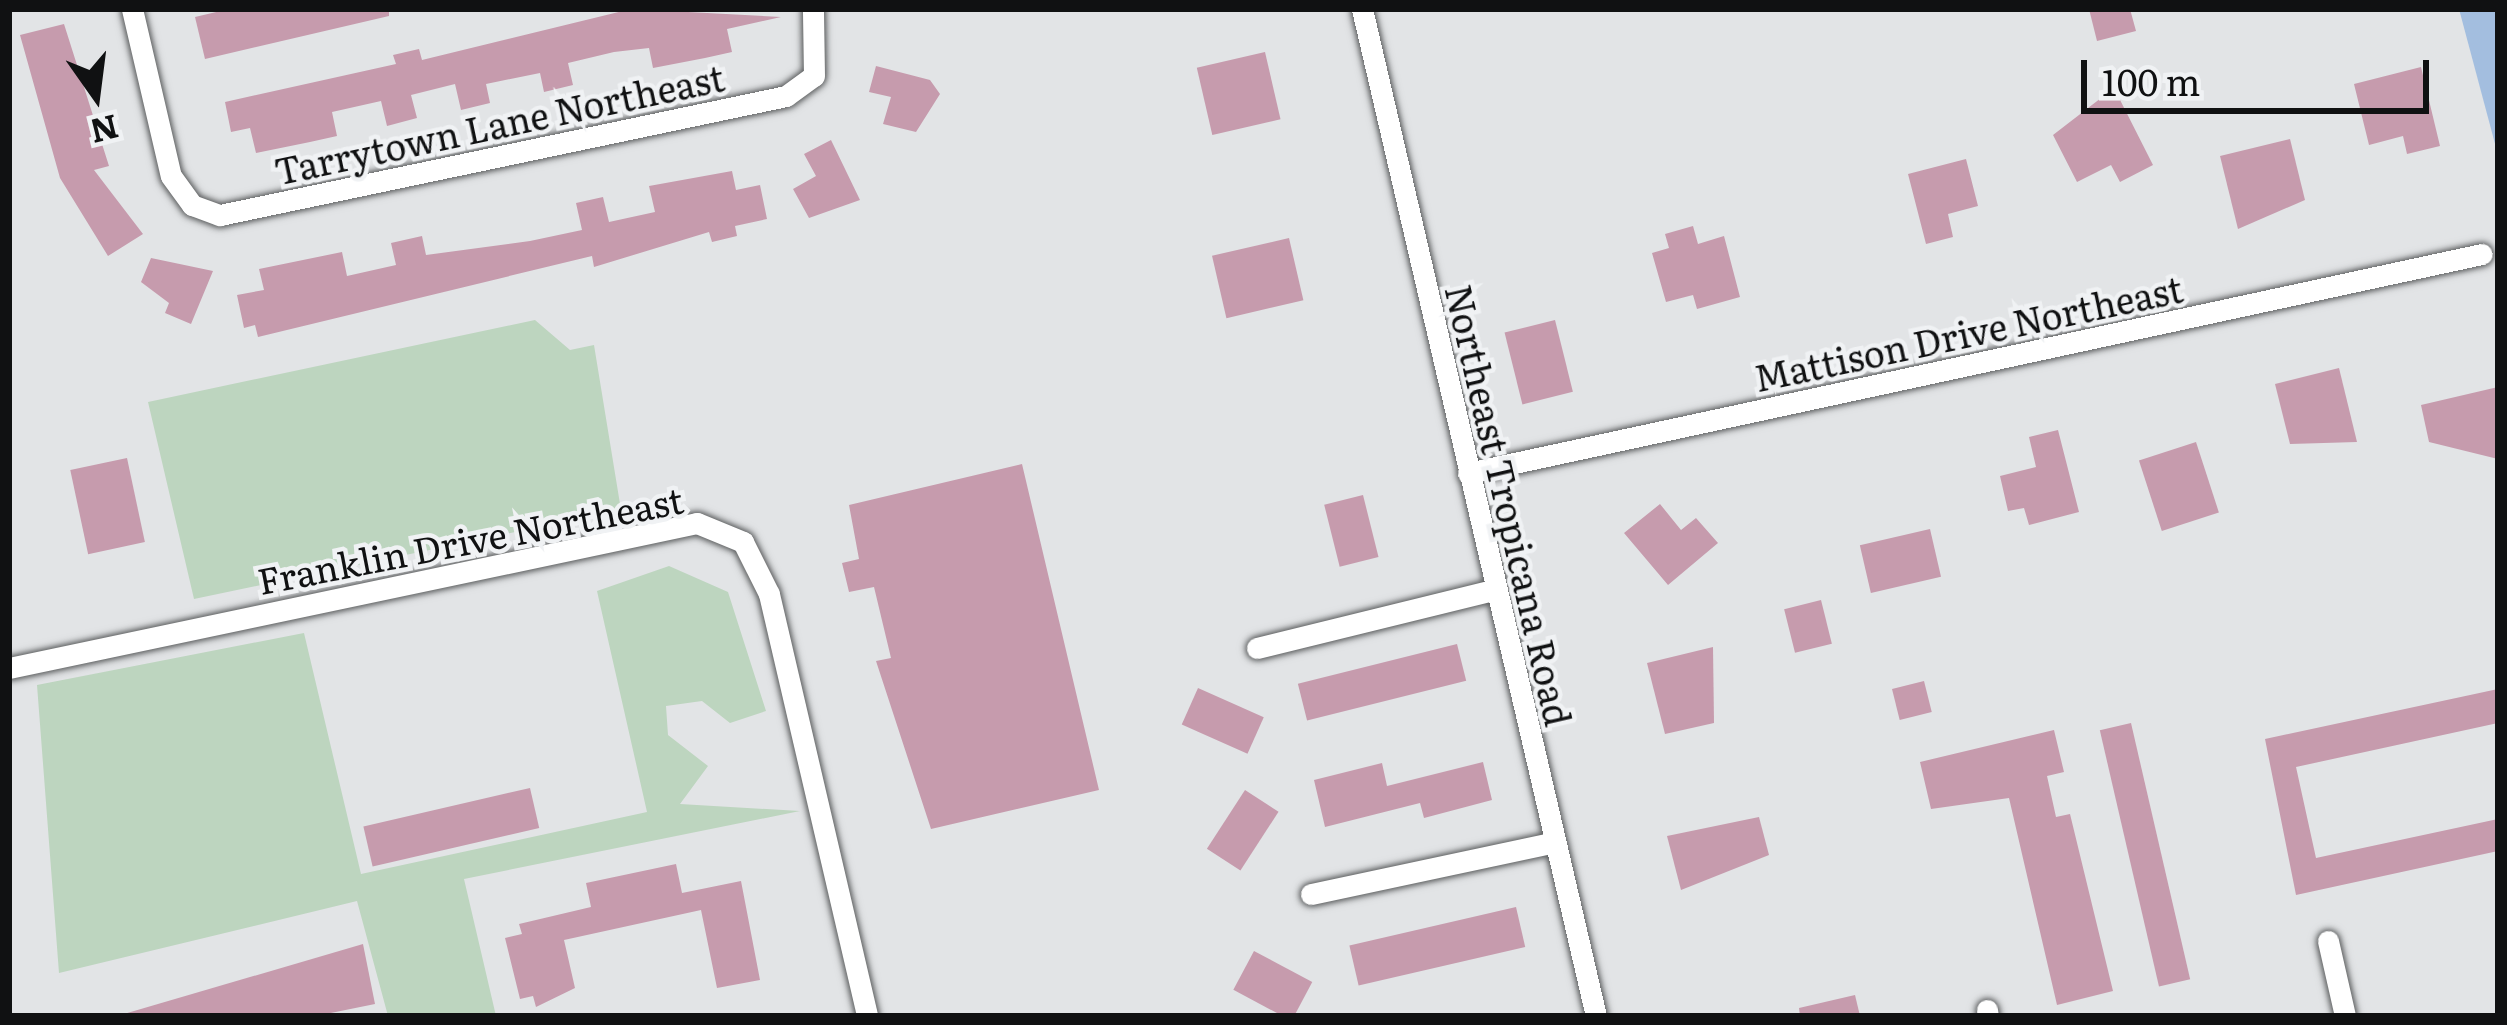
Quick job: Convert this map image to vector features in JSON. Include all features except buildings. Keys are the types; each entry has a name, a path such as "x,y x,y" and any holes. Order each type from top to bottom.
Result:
{"street":[{"name":"Tarrytown Lane Northeast","path":"132,9 171,176 192,205 220,215 786,96 814,76 813,9"},
{"name":"Northeast Tropicana Road","path":"1362,9 1596,1016"},
{"name":"Mattison Drive Northeast","path":"1468,473 2482,254"},
{"name":"Franklin Drive Northeast","path":"9,668 586,542 709,528 742,542 769,594 867,1016"},
{"path":"1257,648 1494,590"},
{"path":"1311,894 1555,842"},
{"path":"2328,940 2345,1016"}],"green space":[{"path":"535,320 570,350 594,345 621,510 194,599 148,402"},
{"path":"669,566 728,592 766,711 730,723 702,701 666,706 668,735 708,766 680,804 800,811 464,879 496,1016 388,1016 357,901 59,973 37,685 304,633 361,874 647,812 597,591"}],"water":[{"path":"2459,9 2498,9 2498,155"}]}
